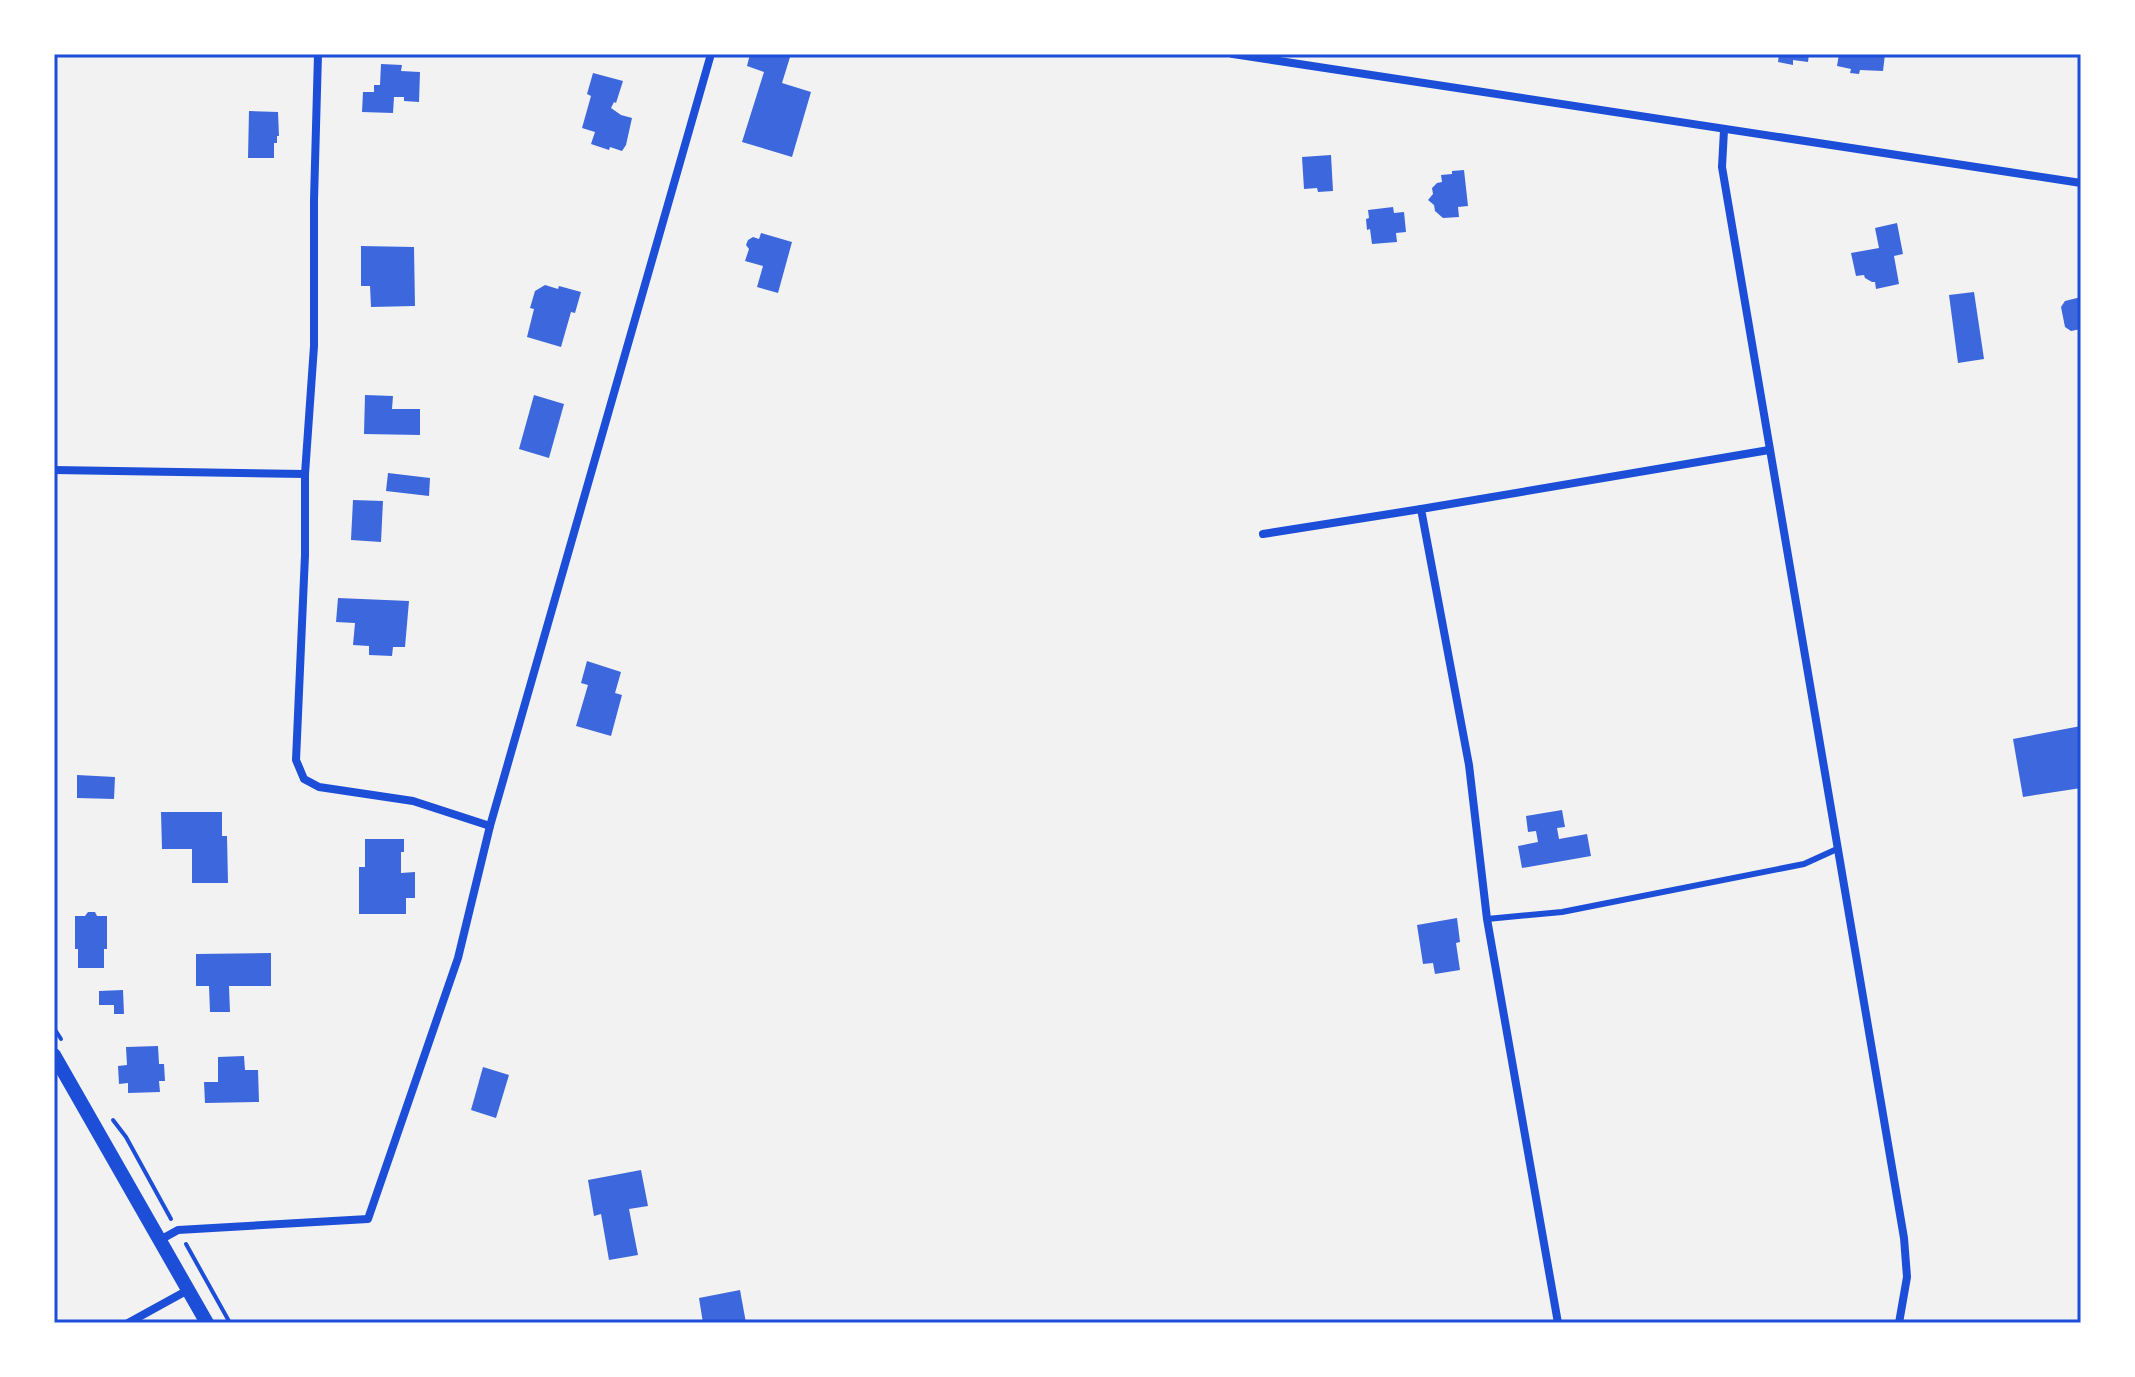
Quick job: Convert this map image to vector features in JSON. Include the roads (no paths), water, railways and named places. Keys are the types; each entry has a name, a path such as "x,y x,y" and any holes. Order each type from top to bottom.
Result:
{"street":[{"path":"318,54 314,346 305,474 305,555 296,760 304,779 319,787 413,801 490,826"},
{"path":"160,1240 178,1230 368,1219 458,958 490,826 711,54"},
{"path":"1233,54 2081,183"},
{"path":"1724,130 1722,167 1904,1238 1907,1277 1899,1323"},
{"path":"1263,534 1769,450"},
{"path":"54,470 305,474"},
{"path":"1421,509 1469,765 1487,919 1558,1323"},
{"path":"54,1055 207,1323"},
{"path":"128,1323 188,1290"}],"lane":[{"path":"1487,919 1562,912 1804,864 1837,849"}]}
